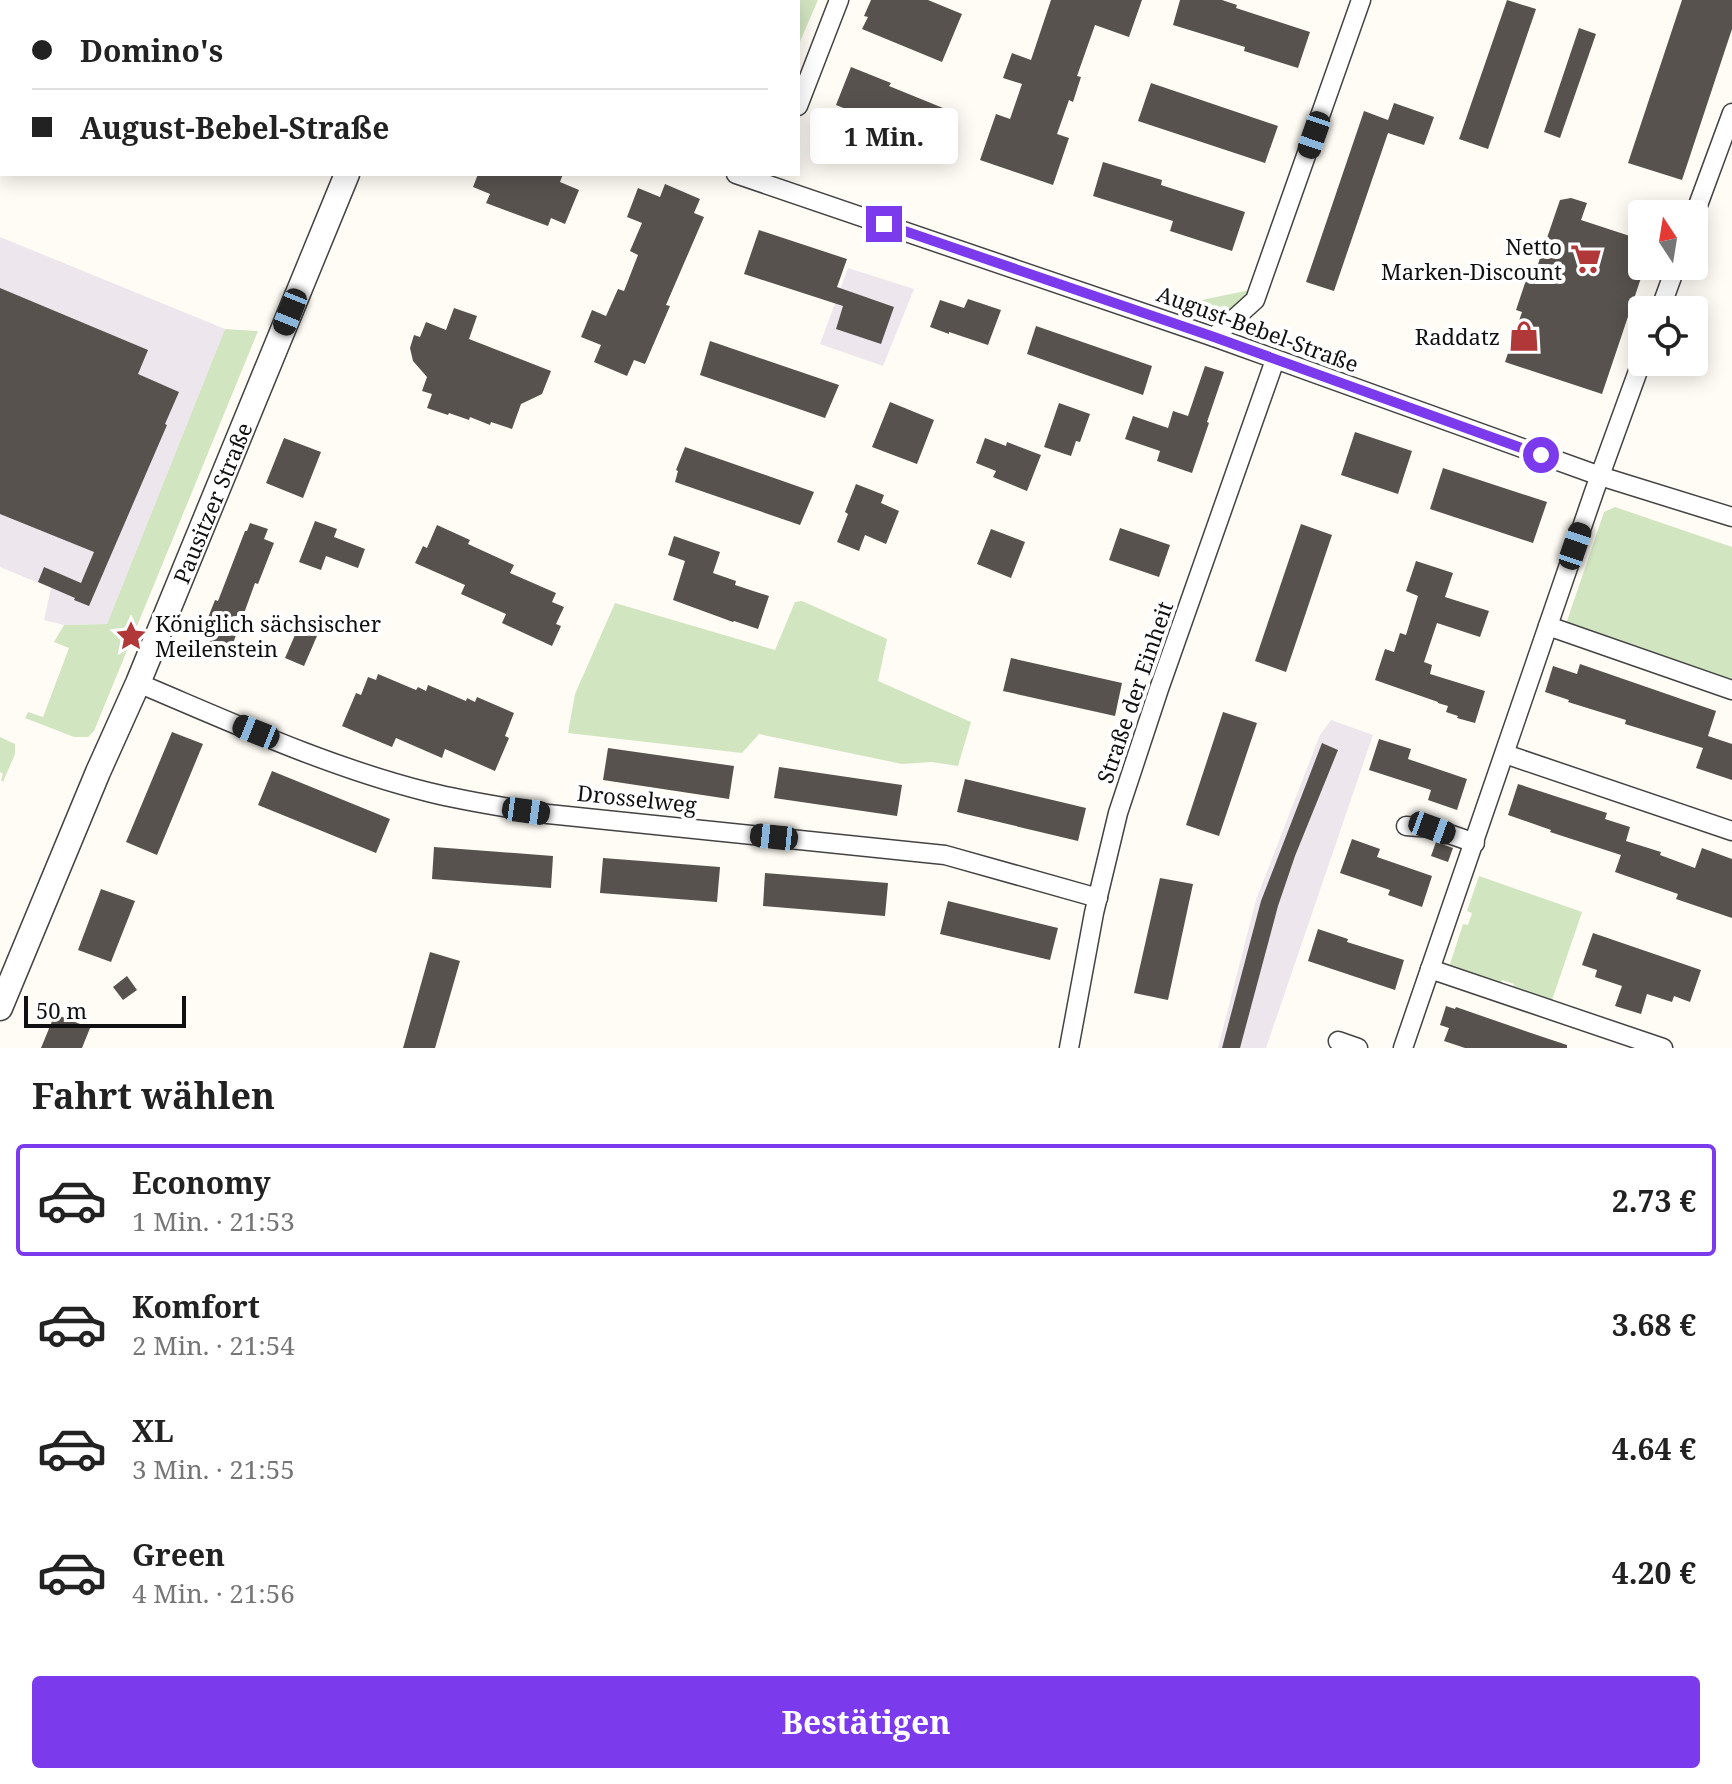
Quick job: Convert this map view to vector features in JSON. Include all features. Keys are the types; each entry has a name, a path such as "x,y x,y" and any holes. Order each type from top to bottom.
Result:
{"street":[{"path":"800,101 839,0"},
{"path":"1214,337 1255,300 1361,0"},
{"path":"1700,200 1732,113"},
{"name":"Pausitzer Straße","path":"0,1008 138,683 346,176"},
{"name":"August-Bebel-Straße","path":"750,176 770,179 1600,476 1732,517"},
{"name":"Straße der Einheit","path":"1069,1048 1118,813 1165,669 1275,360"},
{"path":"1403,1048 1636,376"},
{"path":"1548,626 1732,690"},
{"name":"Drosselweg","path":"138,683 315,756 381,779 482,805 945,855 1098,898"},
{"path":"1505,754 1732,831"},
{"path":"1406,826 1432,828 1475,843"},
{"path":"1430,969 1663,1048"},
{"path":"1338,1041 1358,1048"}],"shaded area":[{"path":"0,237 225,329 107,624 64,625 44,620 51,588 0,567"},
{"path":"848,268 914,289 883,366 820,344"},
{"path":"1331,720 1373,735 1266,1048 1218,1048 1256,900 1320,735"}],"green space":[{"path":"800,0 818,0 800,41"},
{"path":"1250,290 1242,302 1226,314 1192,302"},
{"path":"225,329 258,331 94,731 88,737 74,737 25,718 28,712 43,717 69,648 54,642 64,625 107,624"},
{"path":"1615,507 1732,547 1732,681 1566,624 1604,512"},
{"path":"802,601 887,639 878,681 971,722 958,766 932,762 902,764 759,734 742,753 568,733 575,694 615,603 775,650 795,602"},
{"path":"0,737 15,744 15,754 3,782 0,772"},
{"path":"1479,876 1582,912 1551,1003 1512,990 1514,984 1502,980 1500,986 1449,967 1463,924 1468,925 1472,913 1467,911"}],"building":[{"path":"871,0 928,0 962,14 942,62 862,29"},
{"path":"1051,0 1142,0 1129,37 1095,25 1077,76 1081,77 1073,102 1069,100 1057,134 1069,138 1053,185 980,160 996,114 1010,119 1022,84 1003,78 1012,53 1031,60"},
{"path":"1180,0 1222,0 1237,5 1236,8 1310,32 1298,68 1244,51 1245,47 1173,25"},
{"path":"1507,0 1536,9 1488,149 1459,139"},
{"path":"1682,0 1732,0 1732,29 1682,180 1628,163"},
{"path":"1579,28 1596,34 1560,138 1544,132"},
{"path":"851,67 943,108 926,151 881,133 885,125 836,105"},
{"path":"1151,83 1278,126 1265,163 1138,121"},
{"path":"1394,103 1434,117 1424,145 1388,133 1334,291 1306,282 1364,111 1388,120"},
{"path":"1103,162 1162,180 1161,185 1245,212 1232,251 1170,231 1173,221 1093,196"},
{"path":"477,176 562,176 560,182 579,190 565,224 551,218 548,226 486,203 490,194 473,187"},
{"path":"665,184 700,199 694,213 704,217 666,305 670,306 645,364 634,360 627,376 594,362 601,345 581,337 592,310 606,316 618,289 624,291 638,255 630,251 642,223 627,217 638,188 660,197"},
{"path":"1571,198 1587,203 1581,220 1628,235 1628,280 1640,280 1635,296 1628,296 1628,317 1602,394 1505,362 1522,312 1516,310 1530,268 1536,270 1560,200"},
{"path":"759,230 847,259 837,287 894,307 881,344 836,329 843,306 744,274"},
{"path":"0,288 148,350 138,374 179,392 89,606 38,582 44,567 81,583 94,552 0,514"},
{"path":"968,299 1001,310 988,345 930,327 940,300 964,308"},
{"path":"454,308 477,316 469,339 551,371 542,394 521,404 512,429 427,408 432,394 422,391 427,377 413,361 410,348 414,335 420,337 426,322 446,330"},
{"path":"1036,326 1152,366 1143,395 1027,354"},
{"path":"710,341 839,385 825,418 700,375"},
{"path":"1205,366 1224,372 1192,473 1157,461 1160,451 1125,439 1133,416 1168,428 1173,411 1188,416"},
{"path":"890,402 934,420 917,464 872,447"},
{"path":"1059,403 1090,414 1080,442 1076,441 1071,456 1044,447"},
{"path":"1355,432 1412,451 1398,494 1341,475"},
{"path":"284,438 321,452 303,498 266,483"},
{"path":"985,438 1006,446 1007,442 1041,455 1027,491 993,477 996,471 976,463"},
{"path":"685,447 814,492 800,525 675,482"},
{"path":"1443,468 1547,502 1533,543 1430,509"},
{"path":"856,484 884,495 881,503 899,511 886,544 865,535 859,551 837,542"},
{"path":"315,521 337,529 334,537 365,549 358,568 326,556 321,570 299,562"},
{"path":"250,523 268,529 264,539 274,543 258,584 255,583 231,649 200,638"},
{"path":"1301,524 1332,535 1286,672 1255,661"},
{"path":"437,525 470,540 468,544 514,565 510,573 556,593 552,602 564,607 556,624 561,626 552,646 502,623 506,614 461,594 465,585 415,563 423,546 427,548"},
{"path":"1120,528 1170,545 1159,577 1109,560"},
{"path":"991,529 1025,542 1011,578 977,564"},
{"path":"674,536 720,552 713,573 736,581 735,585 769,596 758,629 673,600 685,561 668,555"},
{"path":"1416,561 1453,573 1445,597 1489,611 1480,637 1437,623 1424,662 1432,665 1430,674 1485,691 1475,723 1446,712 1448,706 1375,680 1385,649 1394,652 1400,633 1406,635 1418,596 1406,591"},
{"path":"298,628 317,636 304,666 285,658"},
{"path":"1011,658 1122,683 1115,716 1003,691"},
{"path":"1580,664 1716,711 1708,736 1732,744 1732,780 1696,768 1703,748 1625,724 1626,720 1545,692 1553,666 1577,674"},
{"path":"378,674 416,690 418,687 426,691 428,685 466,701 467,698 475,702 477,697 514,713 505,736 509,738 495,771 445,749 442,758 396,738 392,747 342,726 356,693 361,695 368,677 376,680"},
{"path":"1223,712 1257,723 1219,836 1186,825"},
{"path":"172,732 203,744 157,855 126,842"},
{"path":"1379,739 1411,749 1408,759 1467,779 1457,810 1428,800 1431,790 1369,770"},
{"path":"1322,743 1338,750 1278,906 1240,1048 1222,1048 1261,901"},
{"path":"608,748 734,766 729,799 603,780"},
{"path":"779,767 902,785 897,816 774,798"},
{"path":"272,771 390,819 376,853 258,805"},
{"path":"965,779 1086,808 1078,841 957,812"},
{"path":"1518,784 1607,813 1605,819 1630,827 1626,841 1661,852 1660,855 1695,868 1702,848 1732,859 1732,918 1676,899 1678,894 1615,872 1621,855 1508,815"},
{"path":"1352,839 1380,849 1377,857 1432,876 1422,907 1388,895 1390,890 1340,873"},
{"path":"1436,842 1453,848 1448,862 1431,856"},
{"path":"434,847 553,856 551,888 432,879"},
{"path":"603,858 720,867 717,902 600,893"},
{"path":"765,873 888,883 885,916 763,906"},
{"path":"1160,878 1193,884 1168,1000 1134,993"},
{"path":"101,889 135,901 111,962 78,950"},
{"path":"948,901 1058,928 1050,960 940,934"},
{"path":"1318,929 1404,960 1395,990 1308,961"},
{"path":"1593,933 1701,970 1690,1002 1674,996 1672,1002 1647,994 1641,1014 1615,1006 1622,986 1595,977 1597,970 1582,965"},
{"path":"430,952 460,961 435,1048 403,1048"},
{"path":"127,976 137,990 123,1000 113,987"},
{"path":"1446,1006 1567,1045 1567,1048 1465,1048 1444,1041 1449,1028 1440,1025"},
{"path":"55,1014 90,1028 82,1048 41,1048"}],"place":[{"name":"Netto Marken-Discount","path":"1586,259"},
{"name":"Raddatz","path":"1524,336"},
{"name":"Königlich sächsischer Meilenstein","path":"131,636"}],"route":[{"path":"884,224 1214,337 1541,455"}]}
